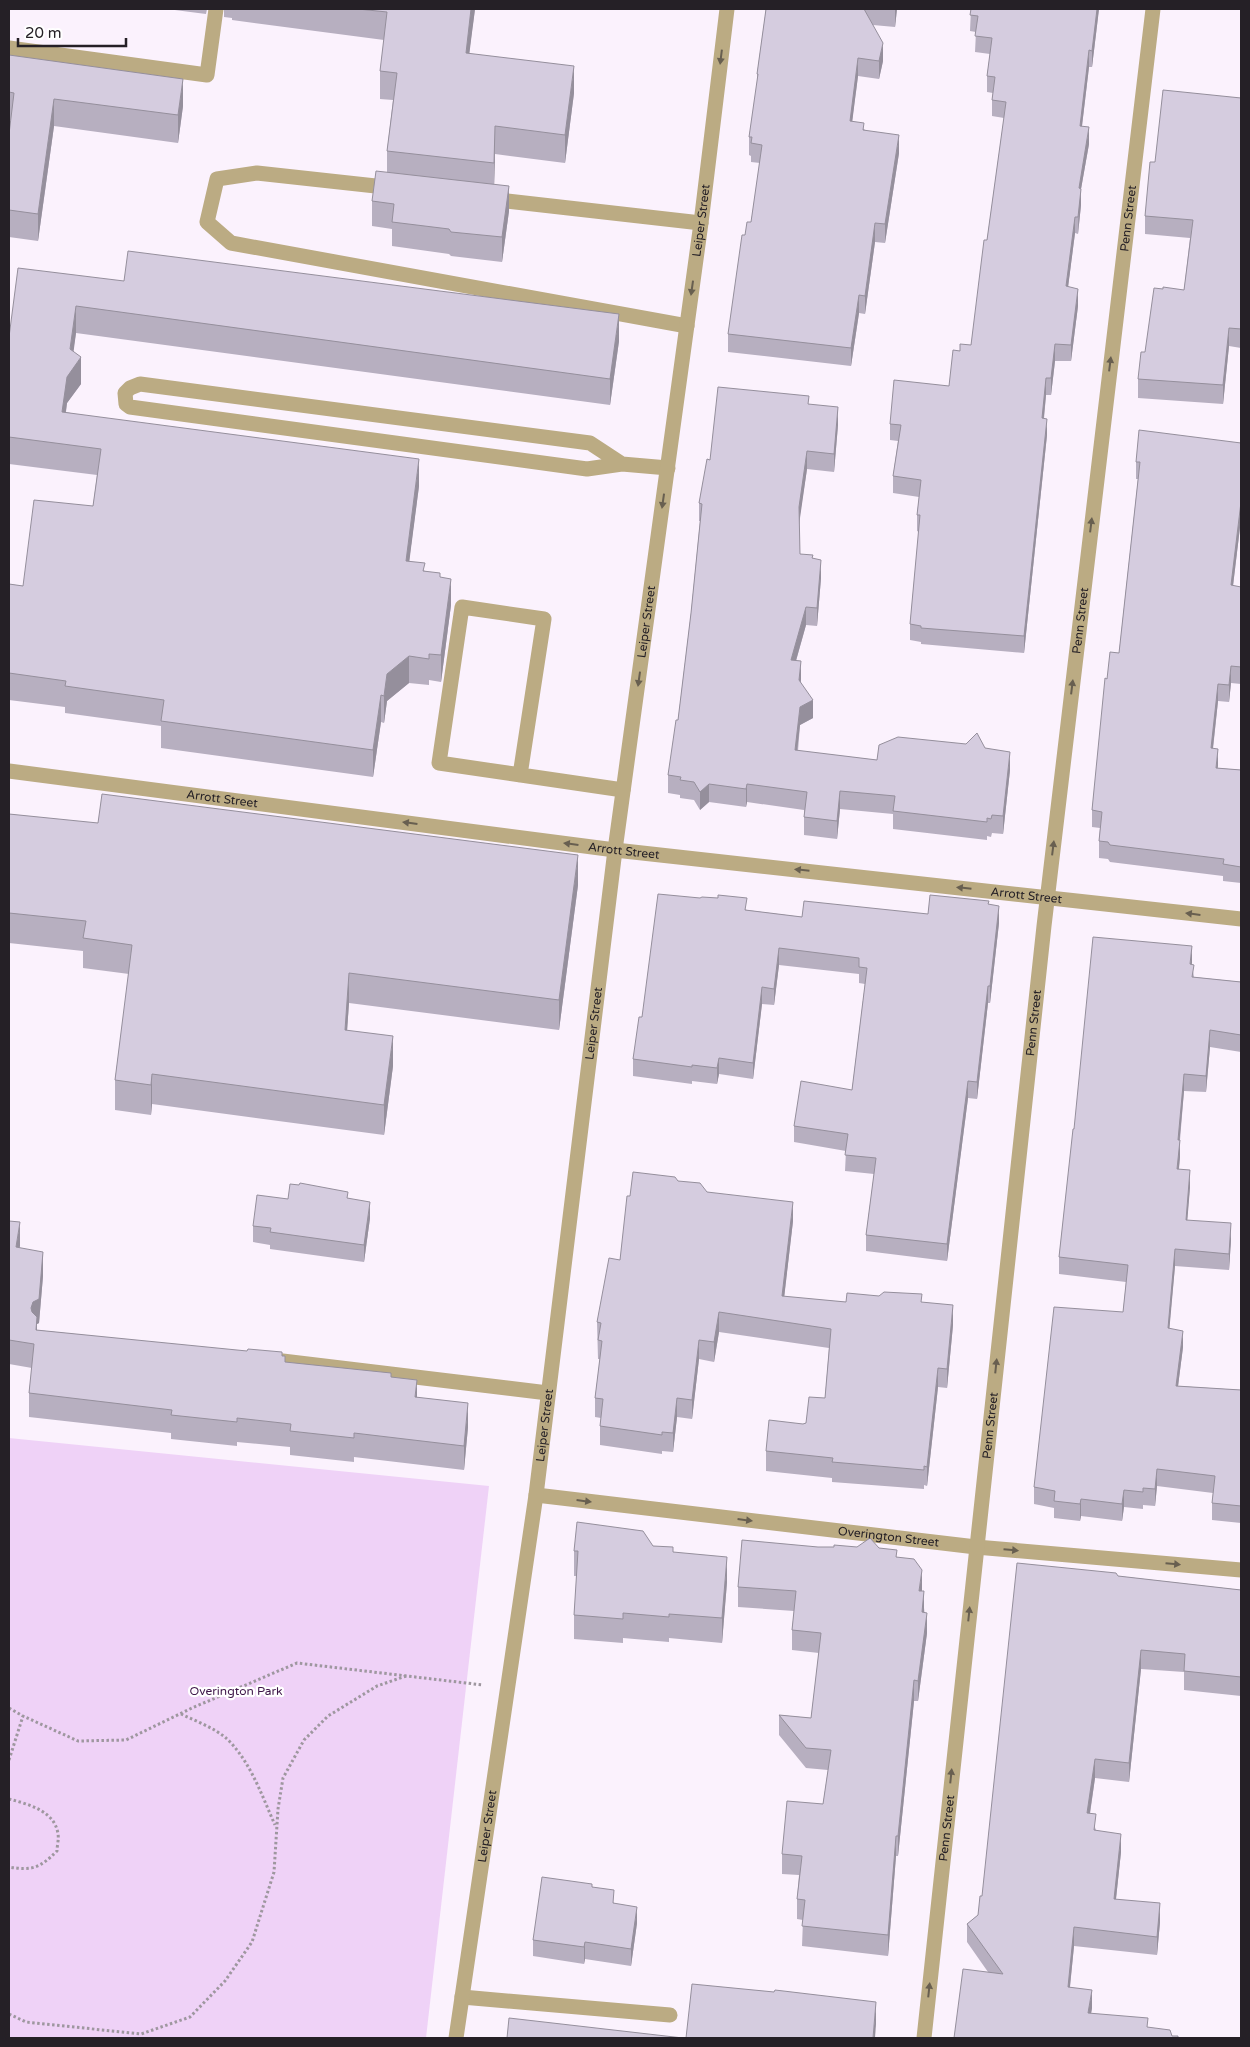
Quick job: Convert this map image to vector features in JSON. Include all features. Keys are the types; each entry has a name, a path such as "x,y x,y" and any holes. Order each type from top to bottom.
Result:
{"street":[{"path":"9,48 207,75 216,9"},
{"name":"Leiper Street","path":"456,2038 536,1495 615,850 701,223 727,9"},
{"name":"Penn Street","path":"924,2038 1047,897 1153,9"},
{"path":"405,189 257,173 217,179 207,222 231,243 687,326"},
{"path":"474,197 701,223"},
{"path":"622,464 590,443 140,384 125,392 126,404 130,407 587,469 622,464 668,468"},
{"path":"520,775 544,619 462,607 439,763 520,775 623,790"},
{"name":"Arrott Street","path":"9,771 615,850 1241,919"},
{"path":"255,1358 548,1393"},
{"name":"Overington Street","path":"536,1495 976,1547 1241,1570"},
{"path":"462,1997 670,2015"}],"path":[{"path":"9,1708 78,1741 126,1740 297,1663 507,1688"},
{"path":"9,2014 26,2022 142,2034 190,2017 225,1981 252,1942 274,1872 276,1827 283,1778 304,1740 328,1716 377,1686 406,1676"},
{"path":"181,1714 225,1738 241,1757 276,1827"},
{"path":"9,1760 23,1716"},
{"path":"9,1799 31,1805 52,1818 58,1834 57,1851 45,1863 26,1870 9,1867"}],"green space":[{"name":"Overington Park","path":"9,1438 489,1486 426,2038 9,2038"}],"building":[{"path":"358,9 471,9 466,53 574,66 565,135 495,126 494,163 387,151 397,73 380,71 387,12"},
{"path":"766,9 864,9 883,43 879,61 858,58 850,121 864,123 863,130 899,135 885,224 875,223 865,296 859,295 851,348 728,334 742,235 745,235 747,222 751,222 762,145 751,143 752,137 749,137"},
{"path":"971,9 1097,9 1092,51 1089,50 1080,126 1089,127 1079,188 1081,189 1078,217 1075,217 1066,286 1078,289 1071,345 1055,344 1051,378 1046,378 1042,418 1047,419 1024,636 921,628 921,626 910,624 920,515 917,515 921,480 893,476 901,425 890,424 894,380 949,386 953,350 960,351 960,344 971,345 984,240 987,240 1006,102 992,100 995,77 987,76 992,38 975,36 978,16 970,15"},
{"path":"9,55 183,79 178,115 54,99 38,214 9,210 9,134 14,93 9,92"},
{"path":"1163,90 1241,98 1241,329 1229,328 1223,385 1138,379 1141,352 1145,352 1154,288 1163,289 1163,287 1184,290 1193,220 1145,216 1150,162 1155,162"},
{"path":"376,171 509,186 502,237 451,232 449,229 392,222 394,204 372,201"},
{"path":"128,251 619,314 610,379 76,306 70,349 81,357 67,377 62,412 419,459 406,561 425,563 423,571 440,573 440,577 451,579 441,655 429,654 429,659 409,656 387,674 384,696 381,695 373,750 161,721 164,700 65,686 66,681 9,673 9,584 23,586 34,500 93,506 101,449 9,437 9,337 18,268 124,281"},
{"path":"718,387 809,396 808,404 838,407 834,454 807,451 799,507 800,554 813,555 812,558 821,560 817,608 806,607 791,660 801,661 799,680 813,700 800,707 795,750 877,760 879,745 898,737 966,744 977,733 985,748 1010,752 1003,816 992,815 991,819 987,818 987,822 893,811 895,796 840,791 837,821 804,817 807,792 747,784 746,789 709,784 700,792 694,782 680,780 681,777 668,775 676,720 678,720 691,613 702,504 699,503 707,459 710,460"},
{"path":"1139,430 1241,443 1241,502 1231,585 1241,587 1241,667 1231,666 1229,685 1218,684 1211,748 1218,749 1216,768 1241,770 1241,867 1223,864 1224,859 1110,845 1108,842 1099,841 1102,812 1092,810 1105,678 1107,679 1110,652 1119,653 1140,462 1136,462"},
{"path":"102,794 578,855 559,1000 349,973 345,1030 393,1036 384,1105 152,1074 151,1085 115,1080 132,945 83,938 86,921 9,913 9,814 98,823"},
{"path":"658,894 700,898 718,898 718,895 747,898 745,910 802,917 804,901 928,914 930,895 989,901 988,904 999,906 977,1082 968,1081 947,1244 866,1235 876,1158 845,1155 848,1134 794,1126 801,1081 852,1090 867,968 859,967 859,958 779,948 774,989 762,987 753,1063 719,1058 717,1068 692,1065 692,1067 633,1059 639,1017 642,1017"},
{"path":"1093,937 1192,946 1190,964 1194,965 1192,977 1241,982 1241,1035 1210,1030 1206,1076 1184,1074 1178,1140 1180,1140 1177,1169 1190,1170 1186,1220 1231,1223 1229,1254 1175,1249 1168,1328 1183,1331 1176,1386 1241,1390 1241,1506 1212,1503 1215,1476 1157,1469 1155,1489 1143,1488 1143,1492 1124,1490 1122,1504 1081,1499 1080,1504 1054,1501 1055,1491 1034,1487 1054,1307 1123,1312 1128,1265 1059,1257"},
{"path":"633,1172 675,1177 678,1181 700,1183 707,1192 793,1202 782,1296 846,1302 847,1293 879,1296 884,1292 922,1294 921,1302 953,1305 947,1369 938,1368 927,1467 924,1466 924,1470 832,1462 833,1458 766,1451 769,1420 806,1423 809,1397 825,1398 831,1329 719,1312 714,1342 699,1340 692,1400 677,1398 673,1433 662,1432 662,1435 600,1426 603,1399 595,1398 602,1341 598,1340 601,1323 597,1322 609,1258 620,1260 627,1196 630,1196"},
{"path":"300,1183 348,1192 347,1198 370,1202 364,1245 270,1232 271,1228 253,1226 257,1195 288,1199 290,1184 299,1185"},
{"path":"9,1221 20,1222 16,1247 43,1252 39,1299 33,1302 31,1308 37,1317 36,1330 247,1351 248,1349 282,1352 282,1356 285,1356 285,1362 391,1373 391,1377 417,1380 415,1397 468,1403 464,1446 354,1433 354,1438 290,1431 291,1424 237,1418 237,1422 171,1415 172,1410 29,1393 34,1344 9,1340"},
{"path":"577,1522 643,1531 653,1546 673,1547 673,1552 727,1557 722,1618 669,1614 669,1617 623,1613 623,1619 574,1615 578,1551 574,1551"},
{"path":"870,1538 879,1548 897,1550 896,1557 914,1559 922,1570 919,1591 924,1591 922,1612 927,1613 918,1681 914,1680 898,1836 896,1836 888,1935 802,1926 805,1900 797,1899 802,1856 782,1854 787,1801 823,1804 831,1750 806,1748 779,1715 811,1718 821,1633 792,1630 796,1591 738,1587 742,1540 818,1547 834,1547 834,1545 857,1547"},
{"path":"1017,1563 1116,1573 1118,1576 1241,1590 1241,1677 1184,1671 1185,1654 1141,1650 1129,1763 1095,1759 1087,1813 1096,1814 1094,1830 1121,1834 1114,1899 1160,1903 1157,1937 1074,1927 1068,1987 1092,1990 1088,2013 1148,2018 1147,2027 1170,2030 1172,2036 1178,2036 1178,2038 954,2038 963,1969 1003,1974 967,1924 978,1915 980,1896 982,1896"},
{"path":"542,1877 592,1884 592,1887 614,1890 613,1903 637,1907 631,1949 585,1942 584,1947 533,1940"},
{"path":"692,1984 774,1992 775,1990 876,2002 873,2038 686,2038"},
{"path":"509,2018 683,2038 507,2038"}]}
